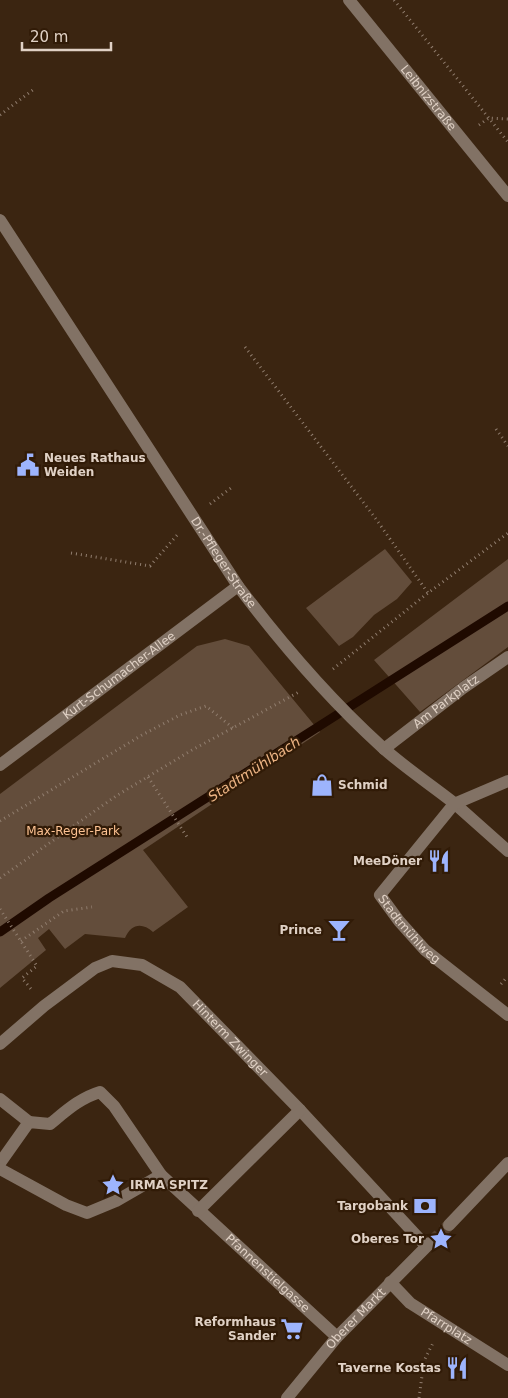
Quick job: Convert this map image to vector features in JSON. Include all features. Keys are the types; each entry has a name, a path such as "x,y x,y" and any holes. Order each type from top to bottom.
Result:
{"street":[{"name":"Leibnizstraße","path":"349,0 508,196"},
{"name":"Dr.-Pfleger-Straße","path":"0,220 238,586 256,610 336,703 358,725 384,749 454,804 508,851"},
{"name":"Kurt-Schumacher-Allee","path":"0,765 238,586"},
{"name":"Am Parkplatz","path":"384,749 463,688 508,657"},
{"name":"Stadtmühlweg","path":"508,781 454,804 380,896 399,922 425,950 508,1015"},
{"name":"Hinterm Zwinger","path":"0,1044 44,1006 94,968 112,961 142,964 180,987 300,1110 414,1232 428,1244"},
{"name":"Pfannenstielgasse","path":"29,1122 50,1124 76,1102 88,1095 100,1092 114,1106 161,1175 337,1337"},
{"path":"0,1099 29,1122 0,1162"},
{"path":"198,1211 300,1110"},
{"path":"448,1225 508,1163"},
{"path":"0,1169 66,1205 87,1213 116,1201 161,1175"},
{"name":"Oberer Markt","path":"287,1398 337,1337 428,1244"},
{"name":"Pfarrplatz","path":"390,1282 410,1303 508,1366"}],"path":[{"path":"394,0 508,142"},
{"path":"0,115 34,88"},
{"path":"488,118 508,119"},
{"path":"245,348 376,519 428,593"},
{"path":"496,429 508,446"},
{"path":"71,553 150,566 193,517 231,488"},
{"path":"0,878 116,796 192,750 318,682 428,593 508,534"},
{"path":"0,821 142,735 180,715 206,706 233,728"},
{"path":"148,777 187,837"},
{"path":"21,941 64,911 92,907"},
{"path":"0,909 37,966 22,978"},
{"path":"419,1398 424,1361 443,1324"}],"green space":[{"path":"385,549 412,582 397,599 374,615 353,637 339,646 306,608"},
{"path":"508,559 508,647 420,712 374,660"},
{"name":"Max-Reger-Park","path":"225,639 249,646 320,732 143,850 188,907 153,932 145,927 137,926 127,933 125,938 85,934 65,949 49,929 38,938 46,950 0,988 0,794 197,646"}],"waterway":[{"name":"Stadtmühlbach","path":"0,932 49,898 508,606"}],"tunnel":[{"path":"430,1243 449,1225"}],"place":[{"name":"Neues Rathaus Weiden","path":"28,465"},
{"name":"Schmid","path":"322,785"},
{"name":"MeeDöner","path":"439,861"},
{"name":"Prince","path":"339,930"},
{"name":"IRMA SPITZ","path":"113,1185"},
{"name":"Targobank","path":"425,1206"},
{"name":"Oberes Tor","path":"441,1239"},
{"name":"Reformhaus Sander","path":"292,1329"},
{"name":"Taverne Kostas","path":"457,1368"}]}
